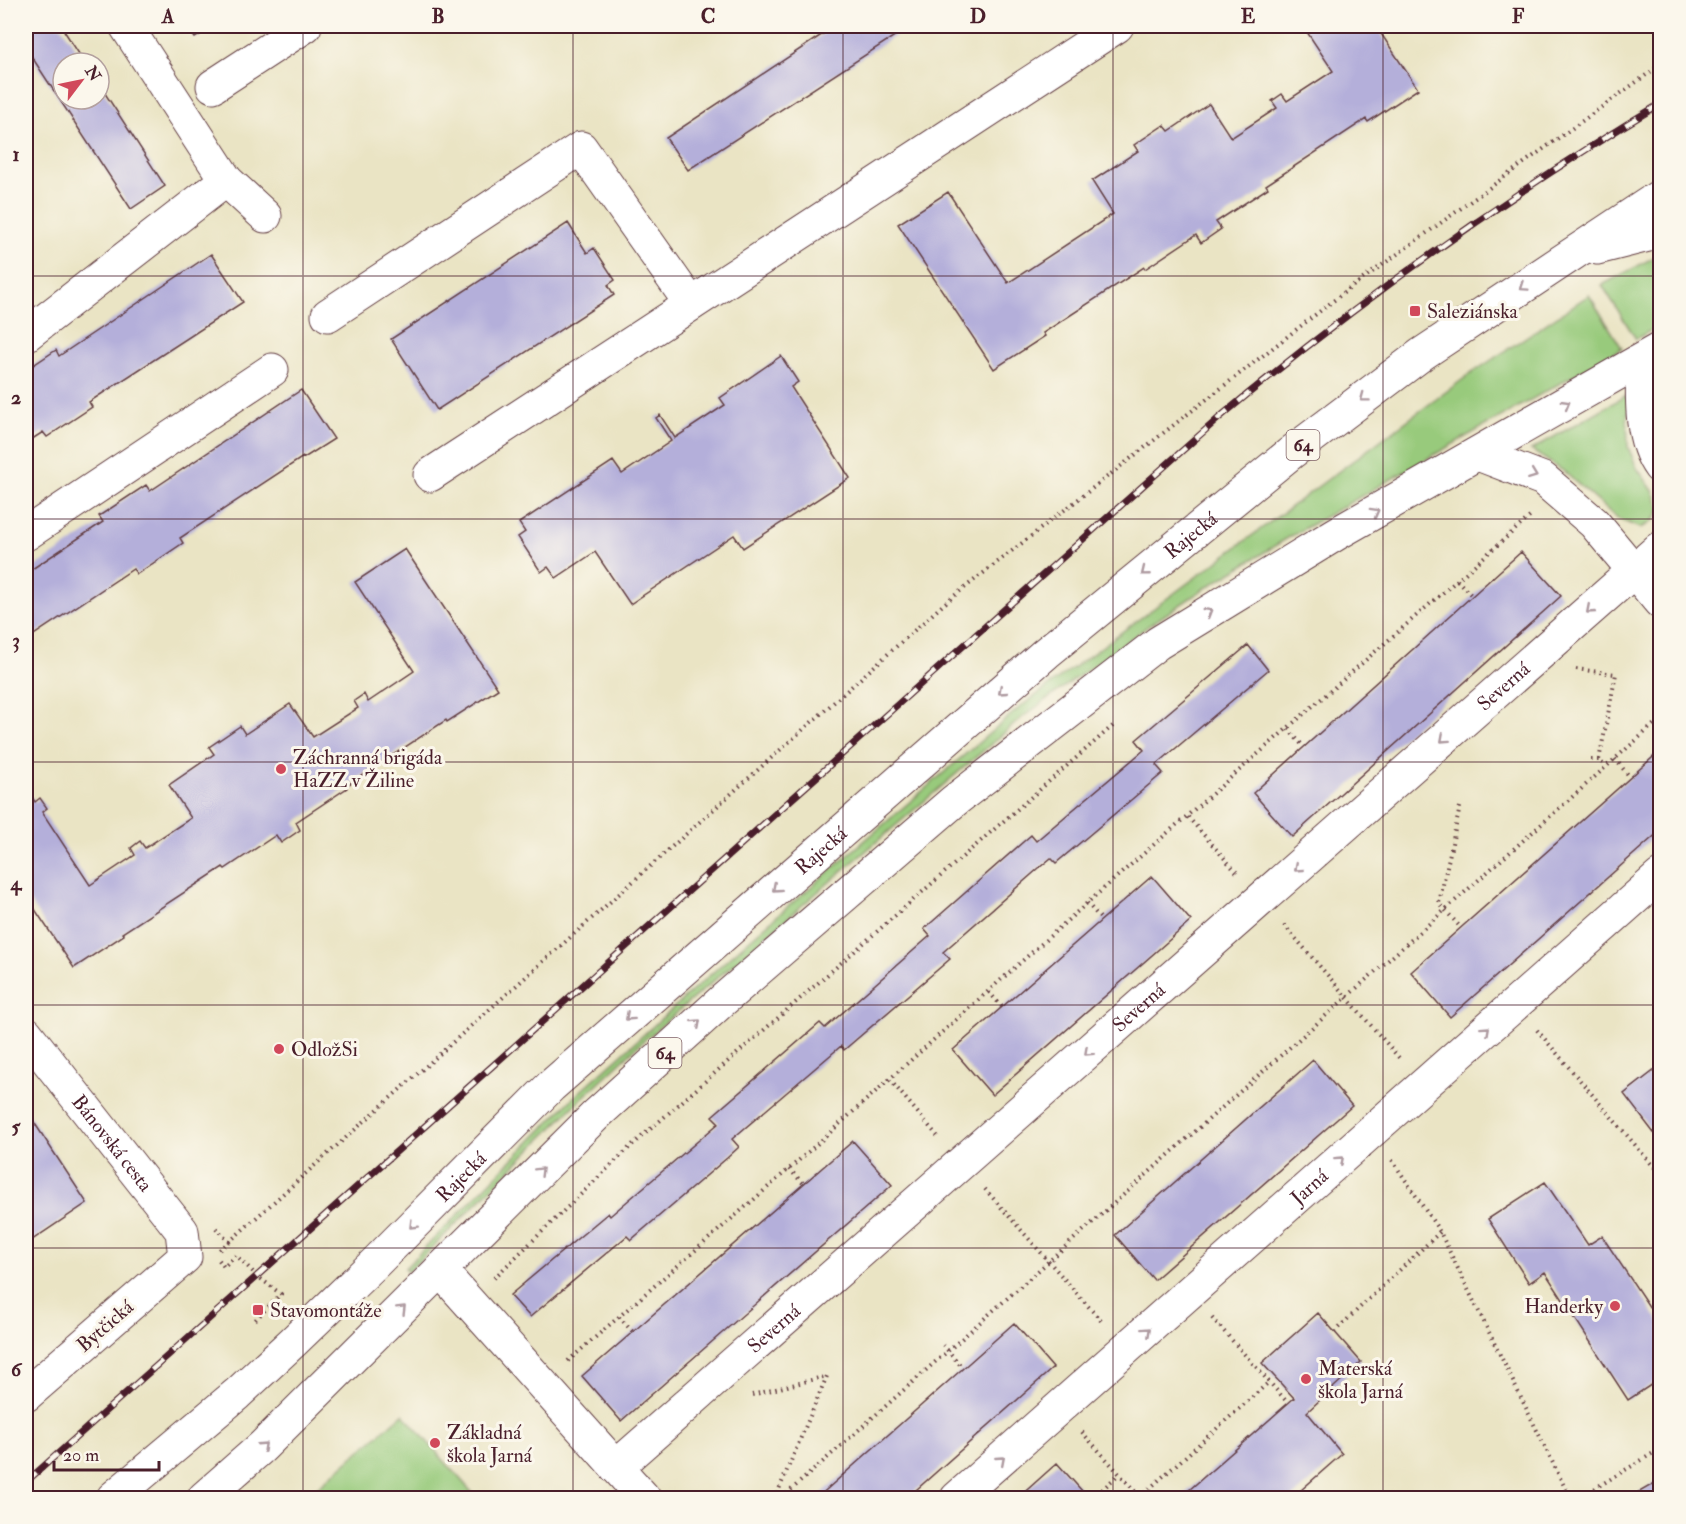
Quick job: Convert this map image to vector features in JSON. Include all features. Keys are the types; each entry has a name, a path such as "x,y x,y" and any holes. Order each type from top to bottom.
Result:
{"main road":[{"path":"126,26 226,180 265,216"},
{"path":"213,86 305,26"},
{"path":"430,475 1117,26"},
{"path":"328,315 581,148 691,304"},
{"path":"30,320 226,180"},
{"name":"Rajecká","path":"113,1498 237,1394 294,1341 551,1086 1046,653 1292,452 1422,354 1660,196"},
{"path":"1572,254 1660,232"},
{"path":"1652,355 1642,415 1655,459 1660,467"},
{"name":"64","path":"204,1498 262,1447 605,1108 723,1000 954,801 1158,643 1336,534 1652,355"},
{"path":"26,534 272,370"},
{"path":"1478,454 1543,479 1594,524 1660,602"},
{"name":"Severná","path":"616,1467 1660,548"},
{"name":"Jarná","path":"957,1498 1660,876"},
{"name":"Bánovská cesta","path":"26,1033 182,1231 185,1257"},
{"name":"Bytčická","path":"26,1395 185,1257"},
{"path":"440,1270 644,1498"}],"path":[{"path":"254,1321 281,1294 257,1276 236,1255 224,1267 214,1254 945,603 1342,294 1660,65"},
{"path":"560,1368 890,1080 1087,903 1533,514"},
{"path":"1457,580 1472,596"},
{"path":"1530,663 1616,674 1599,760"},
{"path":"496,1277 630,1146 1123,716"},
{"path":"827,1376 777,1494 781,1498 1660,718"},
{"path":"1288,729 1304,747"},
{"path":"1615,759 1630,777"},
{"path":"1591,760 1599,760 1606,767"},
{"path":"1460,807 1439,903 1461,928"},
{"path":"1188,817 1424,1085"},
{"path":"1087,903 1102,920"},
{"path":"989,992 1003,1008"},
{"path":"1516,1004 1659,1169 1660,1174"},
{"path":"890,1080 1126,1349"},
{"path":"1370,1133 1389,1156 1440,1232 1570,1498"},
{"path":"789,1169 804,1184"},
{"path":"215,1227 229,1242"},
{"path":"1334,1332 1440,1232"},
{"path":"1189,1293 1288,1403"},
{"path":"619,1317 633,1332"},
{"path":"943,1346 963,1368"},
{"path":"1060,1407 1141,1498 1269,1382"},
{"path":"1579,1498 1660,1449"},
{"path":"1093,1498 1119,1474"}],"green space":[{"path":"1660,254 1660,325 1636,339 1602,285"},
{"path":"1589,295 1622,348 1286,539 1204,589 1148,626 1023,717 642,1042 578,1102 408,1272 405,1268 573,1098 749,940 1019,708 1466,377"},
{"path":"1625,396 1631,398 1627,419 1628,447 1637,468 1654,492 1660,508 1653,521 1640,528 1618,519 1562,470 1531,450"},
{"path":"403,1414 477,1498 305,1498"}],"building":[{"path":"61,26 77,51 51,51 51,86 26,48 26,28"},
{"path":"186,26 214,26 195,38"},
{"path":"817,26 910,26 688,170 666,138 823,34"},
{"path":"1303,26 1376,26 1418,89 1368,122 1366,119 1266,185 1268,188 1216,222 1221,229 1201,243 1196,235 1043,333 1045,336 994,369 898,224 948,192 1008,283 1113,214 1092,181 1138,151 1134,145 1164,125 1169,131 1209,104 1231,138 1277,108 1272,101 1282,94 1287,101 1333,71"},
{"path":"111,103 165,186 131,209 67,111 111,111"},
{"path":"568,223 587,253 594,248 615,280 608,285 614,295 437,410 391,339"},
{"path":"211,254 243,302 89,402 92,407 47,437 43,432 26,443 26,370 56,350 59,356"},
{"path":"781,356 798,382 791,387 850,478 743,548 734,535 630,604 595,552 556,578 548,567 541,572 518,537 525,532 519,523 613,461 622,474 671,441 656,418 660,415 675,438 725,405 720,398"},
{"path":"301,390 334,439 180,538 183,543 137,574 133,569 26,640 26,573 103,522 99,516 146,485 150,491"},
{"name":"Záchranná brigáda HaZZ v Žiline","path":"405,549 498,689 447,722 446,720 346,786 347,788 296,822 300,830 281,843 276,835 225,869 223,867 122,933 124,935 74,968 26,896 26,800 31,796 35,802 40,798 47,808 42,812 90,885 135,855 131,848 140,841 145,848 191,818 169,785 214,754 209,747 240,726 245,734 290,704 313,737 358,708 354,701 364,694 368,702 414,671 355,582"},
{"path":"1521,552 1561,596 1292,837 1253,793"},
{"path":"1248,645 1268,670 1156,765 1163,773 1056,863 1051,858 1039,868 943,952 950,959 844,1050 841,1046 732,1139 739,1147 727,1158 631,1240 627,1236 530,1317 510,1295 608,1213 610,1216 719,1123 712,1116 820,1023 825,1028 930,936 924,929 1031,835 1036,841 1144,750 1136,740"},
{"path":"1660,751 1660,831 1450,1017 1411,972"},
{"path":"1152,876 1191,921 992,1095 953,1050"},
{"path":"1313,1060 1352,1106 1154,1280 1115,1235"},
{"path":"1660,1066 1660,1141 1624,1094"},
{"path":"26,1110 87,1203 26,1244"},
{"path":"853,1141 892,1185 621,1421 582,1376"},
{"path":"1545,1182 1588,1245 1602,1236 1660,1323 1660,1379 1628,1400 1545,1272 1529,1283 1488,1219"},
{"path":"1318,1313 1361,1362 1307,1412 1342,1454 1292,1498 1180,1498 1294,1398 1262,1363"},
{"path":"1014,1323 1053,1368 907,1498 817,1498"},
{"path":"1057,1463 1083,1492 1076,1498 1018,1498"},
{"path":"1660,1480 1660,1498 1629,1498"}],"railway":[{"path":"26,1482 1220,417 1326,332 1434,252 1545,176 1660,104"}],"place":[{"name":"Saleziánska","path":"1415,311"},
{"name":"Záchranná brigáda HaZZ v Žiline","path":"281,769"},
{"name":"OdložSi","path":"279,1049"},
{"name":"Handerky","path":"1615,1306"},
{"name":"Stavomontáže","path":"258,1310"},
{"name":"Materská škola Jarná","path":"1306,1379"},
{"name":"Základná škola Jarná","path":"435,1443"}]}
